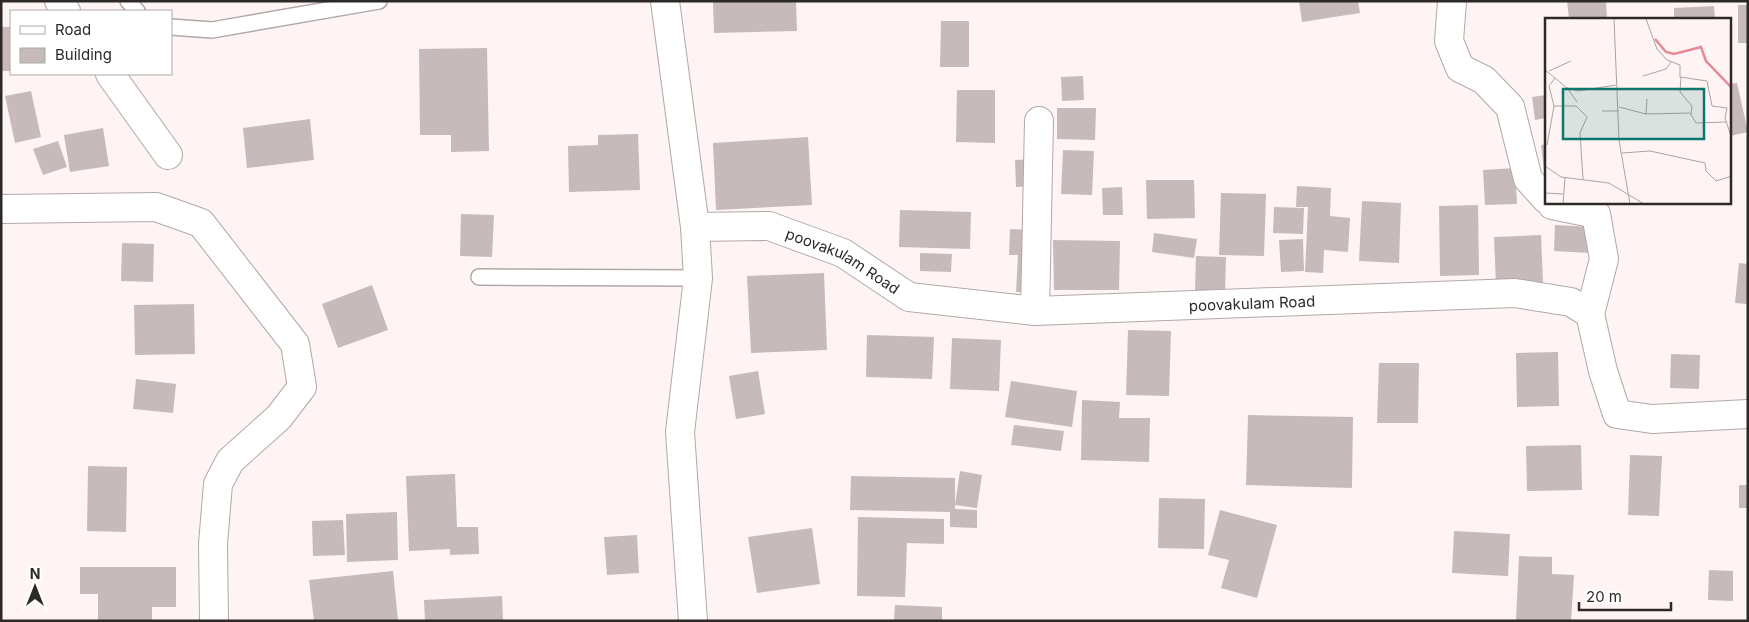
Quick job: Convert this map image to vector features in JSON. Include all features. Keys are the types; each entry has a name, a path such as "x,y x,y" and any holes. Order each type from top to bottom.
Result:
{"street":[{"path":"665,1 695,227 698,278 680,432 692,621"},
{"path":"1452,1 1449,41 1460,68 1484,80 1510,107 1528,179 1545,198"},
{"path":"111,75 168,155"},
{"path":"1034,311 1039,121"},
{"path":"1551,204 1596,214 1604,260 1590,314 1603,371 1617,414 1652,420 1748,414"},
{"path":"1,209 156,207 201,223 295,344 302,387 279,417 230,461 218,484 213,544 214,621"},
{"name":"poovakulam Road","path":"695,227 769,226 843,253 909,297 1034,311 1515,293 1571,302 1590,314"}],"lane":[{"path":"172,28 212,30 379,1"},
{"path":"479,277 698,278"}],"building":[{"path":"713,1 796,1 797,31 714,33"},
{"path":"1299,1 1358,1 1360,13 1302,22"},
{"path":"1567,1 1606,1 1607,18 1569,18"},
{"path":"1738,5 1748,5 1748,43 1738,43"},
{"path":"1714,6 1715,18 1674,18 1674,8"},
{"path":"941,21 969,21 969,67 940,67"},
{"path":"1,27 10,27 10,71 1,71"},
{"path":"487,48 489,151 451,152 451,135 420,135 419,49"},
{"path":"1083,76 1084,100 1062,101 1061,77"},
{"path":"1737,83 1748,132 1732,136 1732,84"},
{"path":"957,90 995,90 995,143 956,142"},
{"path":"31,91 41,137 15,143 5,96"},
{"path":"1545,95 1545,118 1535,120 1532,97"},
{"path":"1057,108 1096,108 1095,140 1057,139"},
{"path":"310,119 314,160 247,168 243,128"},
{"path":"103,128 109,166 70,172 64,135"},
{"path":"638,134 640,190 569,192 568,146 598,145 598,135"},
{"path":"808,137 812,205 716,210 713,143"},
{"path":"58,141 67,167 43,175 33,149"},
{"path":"1545,144 1545,178 1541,145"},
{"path":"1063,150 1094,151 1092,195 1061,194"},
{"path":"1044,158 1045,186 1016,187 1015,160"},
{"path":"1515,168 1517,204 1485,205 1483,170"},
{"path":"1146,180 1194,180 1195,218 1147,219"},
{"path":"1297,186 1331,188 1330,216 1350,218 1348,252 1324,250 1323,273 1305,272 1308,207 1296,207"},
{"path":"1122,187 1123,215 1103,215 1102,188"},
{"path":"1221,193 1266,194 1264,256 1219,255"},
{"path":"1362,201 1401,203 1399,263 1359,261"},
{"path":"1478,205 1479,275 1440,276 1439,206"},
{"path":"1274,207 1304,208 1303,234 1273,233"},
{"path":"900,210 971,212 970,249 899,247"},
{"path":"461,214 494,215 492,257 460,256"},
{"path":"1555,225 1591,227 1590,253 1554,251"},
{"path":"1010,229 1043,231 1039,293 1016,292 1018,255 1009,255"},
{"path":"1154,233 1197,239 1194,258 1152,252"},
{"path":"1541,235 1543,283 1496,285 1494,237"},
{"path":"1303,239 1304,271 1281,272 1279,240"},
{"path":"1053,240 1120,241 1119,290 1054,290"},
{"path":"122,243 154,244 153,282 121,281"},
{"path":"920,253 952,254 951,272 920,271"},
{"path":"1196,256 1226,257 1225,293 1195,291"},
{"path":"1739,263 1748,264 1748,304 1735,303"},
{"path":"824,273 827,350 751,353 747,276"},
{"path":"372,285 388,330 338,348 322,304"},
{"path":"194,304 195,354 135,355 134,305"},
{"path":"1128,330 1171,331 1169,396 1126,395"},
{"path":"867,335 934,337 932,379 866,377"},
{"path":"952,338 1001,340 999,391 950,389"},
{"path":"1558,352 1559,406 1517,407 1516,353"},
{"path":"1671,354 1700,355 1699,389 1670,388"},
{"path":"1379,363 1419,363 1418,423 1377,423"},
{"path":"758,371 765,414 736,419 729,376"},
{"path":"136,379 176,384 173,413 133,409"},
{"path":"1011,381 1077,391 1072,427 1005,417"},
{"path":"1082,400 1120,402 1119,418 1150,418 1149,462 1081,460"},
{"path":"1248,415 1353,417 1352,488 1246,485"},
{"path":"1014,425 1064,431 1061,451 1011,445"},
{"path":"1581,445 1582,490 1527,491 1526,446"},
{"path":"1630,455 1662,456 1659,516 1628,515"},
{"path":"88,466 127,467 126,532 87,531"},
{"path":"960,471 982,475 977,508 955,505"},
{"path":"455,474 457,527 478,527 479,554 450,555 450,549 409,551 406,476"},
{"path":"851,476 955,478 955,509 977,510 977,528 950,527 950,512 850,510"},
{"path":"1739,485 1748,485 1748,508 1739,508"},
{"path":"1159,498 1205,499 1204,549 1158,548"},
{"path":"1220,510 1277,525 1257,598 1221,588 1229,560 1208,555"},
{"path":"397,512 398,560 347,562 346,514"},
{"path":"858,517 944,519 944,544 907,543 905,597 857,596"},
{"path":"343,520 345,555 313,556 312,521"},
{"path":"812,528 820,584 757,593 748,537"},
{"path":"1454,531 1510,534 1508,576 1452,573"},
{"path":"637,535 639,573 607,575 604,537"},
{"path":"1519,556 1552,557 1552,574 1574,575 1571,621 1516,621"},
{"path":"80,567 176,567 176,607 152,607 152,621 98,621 98,594 80,594"},
{"path":"1709,570 1733,571 1733,601 1708,600"},
{"path":"393,571 398,620 314,621 309,580"},
{"path":"502,596 503,621 425,621 424,600"},
{"path":"895,605 942,607 942,621 894,621"}]}
